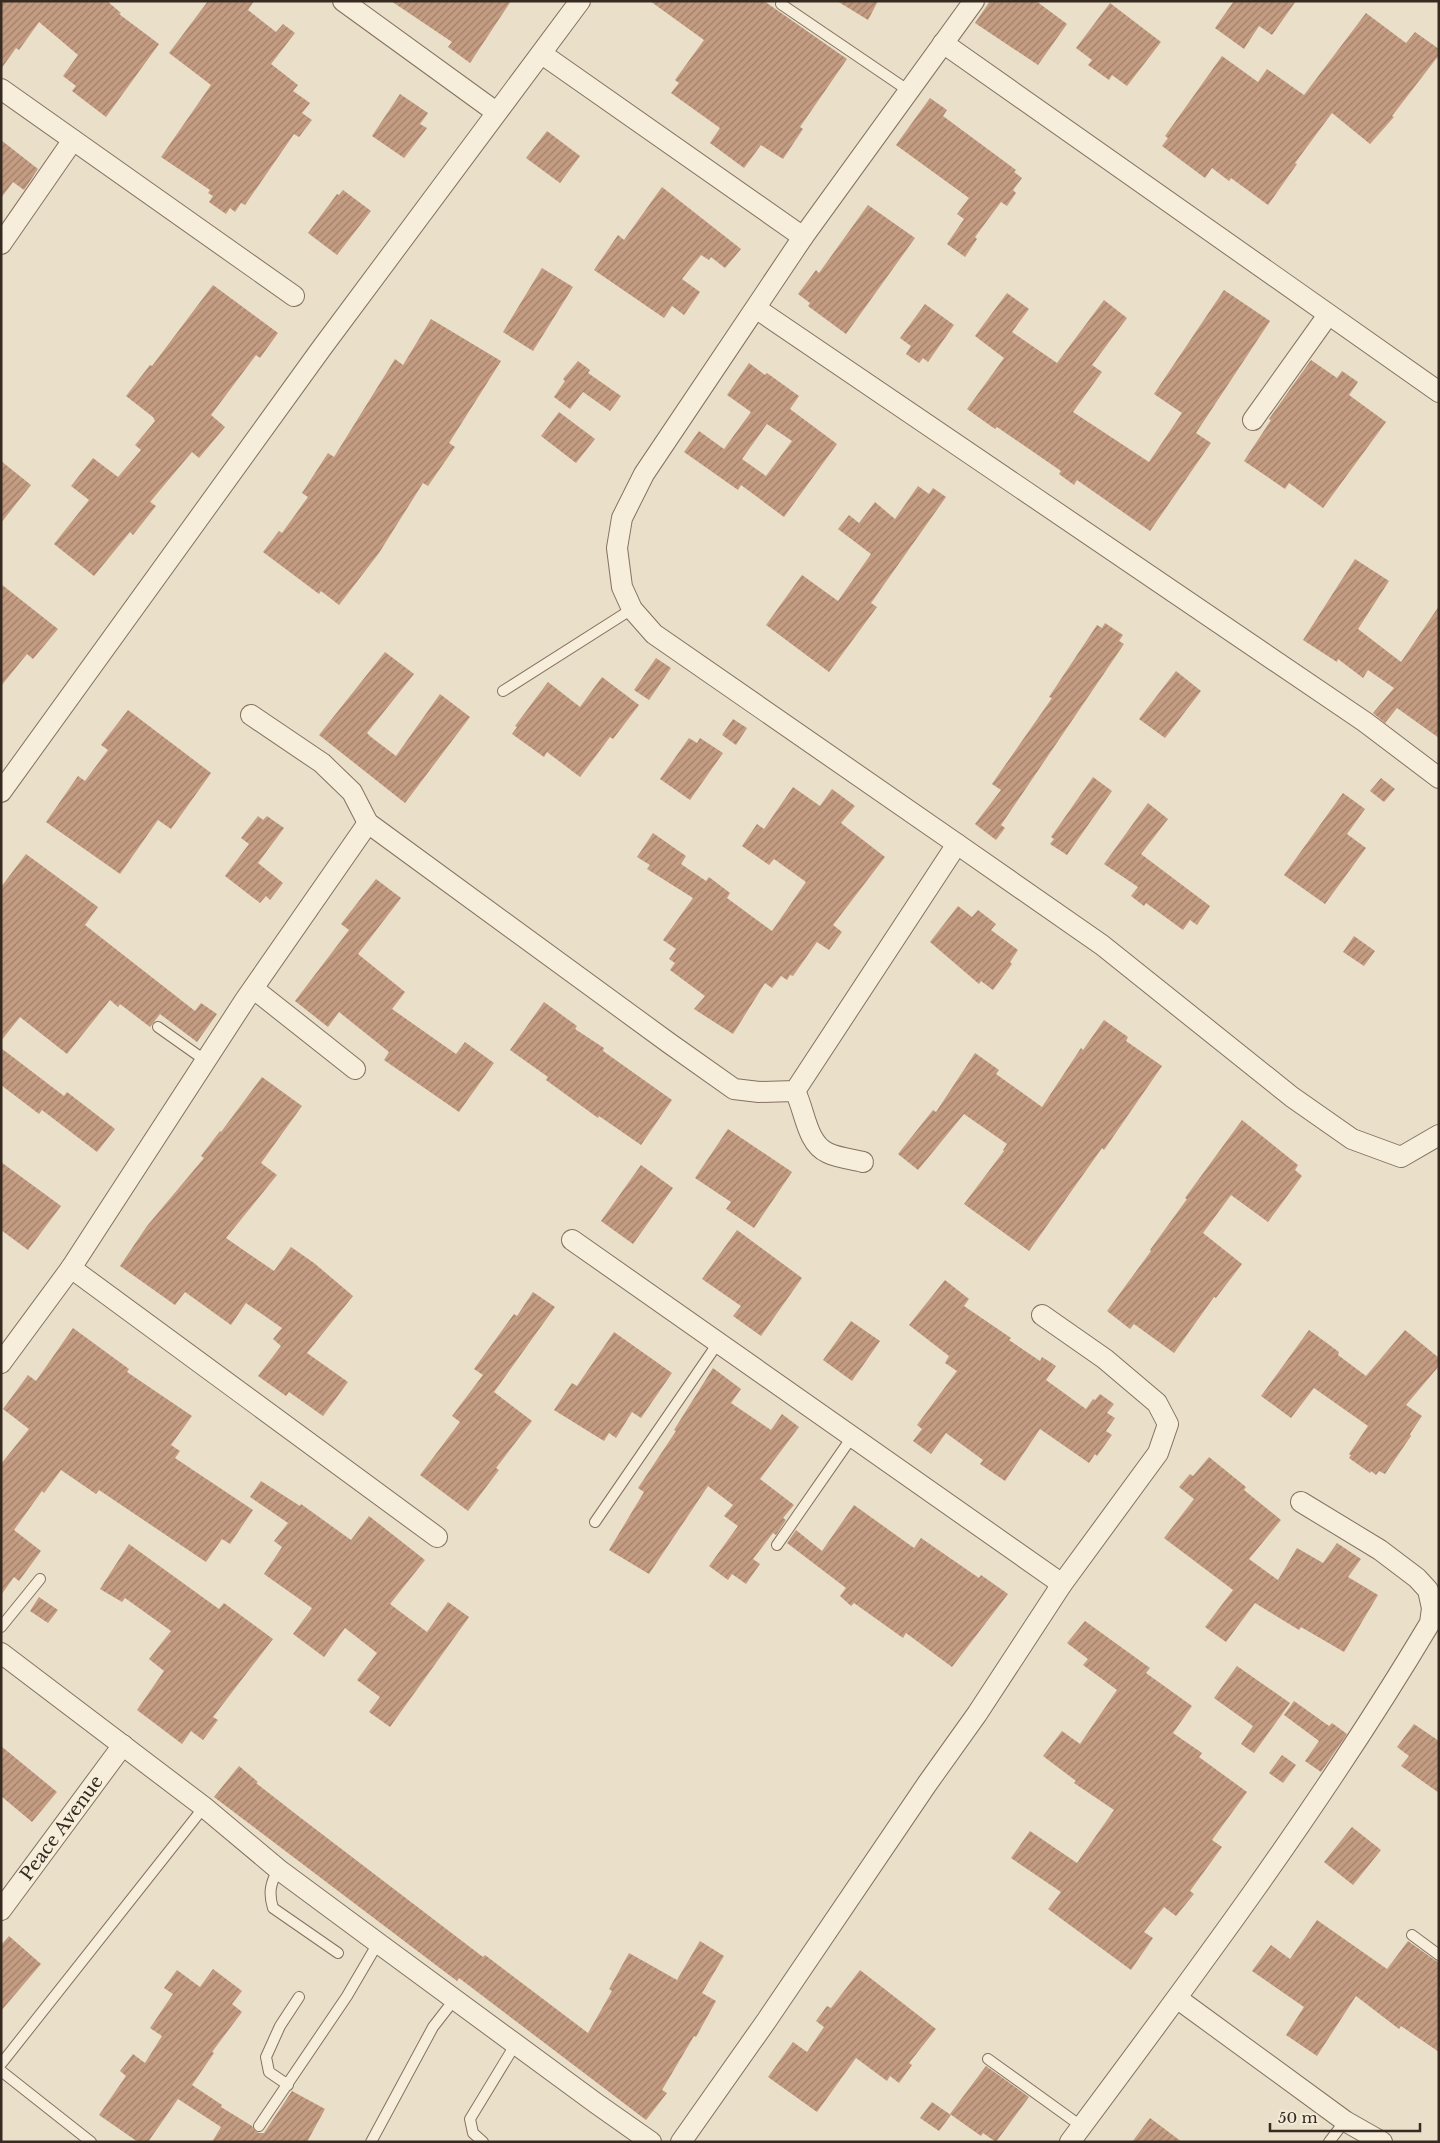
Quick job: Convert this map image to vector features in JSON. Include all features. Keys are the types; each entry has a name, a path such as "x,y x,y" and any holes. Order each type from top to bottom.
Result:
{"street":[{"path":"344,1 496,112"},
{"path":"1,792 321,349 580,1"},
{"path":"974,1 803,237 644,474 622,518 617,548 622,587 632,609 654,634 1102,945 1292,1097 1352,1139 1401,1157 1439,1135"},
{"path":"944,43 1439,392"},
{"path":"542,54 803,237"},
{"path":"1,89 294,296"},
{"path":"1,244 73,140"},
{"path":"757,308 1356,716 1439,778"},
{"path":"1253,420 1328,314"},
{"path":"251,715 322,763 352,792 368,822 734,1089 759,1092 794,1091"},
{"path":"1,1363 71,1268 254,988 368,822"},
{"path":"794,1091 957,844"},
{"path":"254,988 355,1068"},
{"path":"794,1091 800,1101 814,1141 826,1152 863,1162"},
{"path":"572,1240 1062,1584"},
{"path":"71,1268 437,1537"},
{"path":"681,2142 977,1714 1062,1584 1158,1453 1168,1424 1157,1403 1104,1359 1042,1315"},
{"path":"1076,2134 1178,1999 1315,1805 1366,1727 1430,1622 1432,1608 1428,1590 1416,1578 1380,1550 1301,1502"},
{"path":"1,1653 204,1807 278,1868 515,2045 651,2142"},
{"name":"Peace Avenue","path":"1,1910 124,1745"},
{"path":"1178,1999 1345,2120 1382,2142"}],"lane":[{"path":"781,4 909,91"},
{"path":"503,691 632,609"},
{"path":"158,1027 206,1061"},
{"path":"595,1522 718,1343"},
{"path":"777,1545 852,1437"},
{"path":"1,1626 40,1578"},
{"path":"1,2064 204,1807"},
{"path":"278,1868 271,1882 269,1896 273,1908 338,1953"},
{"path":"1412,1935 1439,1956"},
{"path":"259,2126 347,1996 378,1943"},
{"path":"288,2084 269,2072 266,2057 284,2019 299,1997"},
{"path":"372,2142 433,2028 454,2000"},
{"path":"483,2142 473,2132 470,2119 515,2045"},
{"path":"988,2058 1076,2134"},
{"path":"1,2071 92,2142"},
{"path":"1330,2142 1345,2120"}],"building":[{"path":"1,1 107,1 121,13 119,14 159,44 106,117 72,91 76,86 63,76 78,55 39,22 19,50 16,48 1,69"},
{"path":"208,1 254,1 248,10 276,32 283,24 295,33 271,64 298,85 293,91 310,103 302,113 312,120 299,137 294,134 245,205 241,203 235,212 230,208 226,214 209,202 213,196 208,193 210,190 161,157 211,85 169,53"},
{"path":"391,1 511,1 470,63 448,47 452,42"},
{"path":"650,1 764,1 847,59 800,127 803,129 783,159 761,145 744,168 710,143 720,128 671,93 679,83 675,80 704,40"},
{"path":"837,1 878,1 868,20"},
{"path":"990,1 1036,1 1067,24 1038,65 975,23"},
{"path":"1234,1 1296,1 1272,35 1259,26 1244,49 1215,28"},
{"path":"1110,3 1161,42 1127,86 1112,75 1109,80 1088,65 1092,60 1076,48"},
{"path":"1366,13 1406,43 1415,32 1439,49 1439,55 1392,116 1394,117 1370,144 1332,113 1295,163 1297,164 1268,205 1231,178 1229,181 1212,168 1205,178 1162,146 1168,138 1165,136 1222,56 1258,82 1267,69 1304,95"},
{"path":"400,94 428,113 420,124 427,128 404,158 372,136"},
{"path":"930,98 947,110 943,116 1016,170 1014,172 1022,178 1013,190 1016,193 1007,206 1001,202 975,237 977,239 965,257 947,244 964,219 957,214 969,198 896,145"},
{"path":"547,131 580,156 560,183 526,158"},
{"path":"1,140 38,169 24,190 13,182 1,198"},
{"path":"662,187 741,249 725,268 711,257 709,260 701,255 682,279 700,292 684,315 672,306 664,318 594,270 618,235 624,240"},
{"path":"343,190 371,211 337,255 308,233 337,194 339,195"},
{"path":"868,205 915,238 846,334 808,306 810,303 798,294 816,270 819,273"},
{"path":"542,268 573,287 533,351 503,332"},
{"path":"213,285 278,333 260,358 256,355 211,415 225,427 199,458 192,452 150,502 156,506 133,535 130,532 94,576 54,544 89,500 71,486 93,458 118,477 141,450 135,445 155,421 153,417 126,396 150,365 152,366"},
{"path":"1224,290 1270,321 1196,433 1211,443 1150,531 1077,480 1074,485 1059,474 1061,471 967,409 1004,358 975,336 1007,293 1029,309 1012,332 1057,363 1104,300 1127,318 1092,365 1102,372 1073,412 1149,462 1182,413 1154,394"},
{"path":"925,304 954,325 928,362 923,358 919,363 906,354 911,346 900,338"},
{"path":"431,319 501,361 449,443 455,447 428,486 423,483 379,553 339,605 321,591 319,594 263,552 279,531 282,533 308,497 302,493 328,453 334,457 395,359 403,365"},
{"path":"1311,360 1337,378 1342,371 1358,382 1349,395 1386,422 1323,508 1289,483 1285,489 1244,461 1271,420 1269,419"},
{"path":"578,361 590,370 588,373 621,396 610,411 583,392 570,409 554,397 565,381 563,379"},
{"path":"749,363 765,375 767,373 799,396 790,409 837,444 784,517 741,485 738,490 684,452 699,431 724,449 751,412 727,395","holes":["767,424 792,441 766,476 742,459"]},
{"path":"559,412 595,439 576,463 541,436"},
{"path":"1,461 31,485 1,523"},
{"path":"918,486 929,494 933,488 946,497 871,603 877,607 829,672 766,625 802,575 838,601 871,554 838,529 849,515 859,523 875,502 895,519"},
{"path":"1355,559 1389,581 1358,629 1401,662 1439,606 1439,738 1397,708 1385,723 1373,713 1394,688 1368,670 1363,678 1338,659 1337,662 1303,640"},
{"path":"1,584 58,629 33,659 27,654 1,686"},
{"path":"1105,623 1123,635 1119,641 1124,644 1001,825 1005,828 996,840 975,824 1001,790 992,784 1052,698 1049,697 1097,625 1102,628"},
{"path":"385,652 414,674 367,733 371,737 396,756 440,694 470,717 405,803 319,735"},
{"path":"656,658 671,668 649,700 634,690"},
{"path":"1176,671 1201,691 1165,738 1139,719"},
{"path":"602,677 639,705 613,739 610,737 580,777 547,752 544,757 512,734 517,727 515,726 548,682 580,707"},
{"path":"128,710 211,773 171,829 158,820 120,874 46,822 78,776 85,781 108,750 101,745"},
{"path":"733,719 747,728 736,745 722,735"},
{"path":"689,738 697,743 700,738 723,753 690,800 660,779"},
{"path":"1093,777 1112,791 1067,855 1050,844 1054,839 1051,837"},
{"path":"1381,778 1395,789 1384,802 1370,791"},
{"path":"793,787 820,806 832,789 855,806 841,823 885,857 833,925 842,932 829,950 817,942 793,976 790,975 787,980 781,976 772,988 765,983 733,1034 694,1009 705,996 670,970 675,963 669,959 676,949 663,940 693,898 647,869 650,865 637,857 653,833 686,856 681,864 706,881 709,877 730,893 727,898 772,931 806,882 774,859 769,865 742,846 757,824 764,829"},
{"path":"1343,793 1365,809 1347,834 1366,848 1325,904 1284,875"},
{"path":"1148,803 1168,819 1141,854 1210,906 1197,925 1190,920 1183,930 1146,903 1144,906 1131,896 1138,887 1104,864"},
{"path":"258,816 263,820 267,816 284,828 258,863 283,883 270,900 266,896 260,903 225,876 249,844 241,838"},
{"path":"26,854 98,907 85,925 195,1011 201,1003 217,1014 197,1042 160,1014 150,1027 120,1004 118,1007 110,1000 67,1054 20,1017 1,1041 1,887"},
{"path":"376,879 401,898 358,954 405,992 392,1009 456,1054 465,1042 494,1063 459,1112 384,1060 389,1052 339,1012 328,1027 295,1001 349,930 341,924"},
{"path":"958,906 972,917 978,910 996,924 991,930 1018,950 1010,962 1012,964 993,990 981,981 979,984 930,942"},
{"path":"1354,936 1375,951 1364,966 1343,952"},
{"path":"544,1002 577,1026 575,1029 604,1048 603,1051 672,1100 641,1145 599,1116 598,1118 546,1080 548,1077 510,1050"},
{"path":"1104,1020 1128,1037 1126,1041 1162,1066 1104,1150 1102,1148 1029,1251 964,1204 1004,1151 1007,1144 964,1114 918,1170 898,1154 933,1110 936,1112 975,1053 999,1070 996,1074 1042,1107 1081,1048 1083,1050"},
{"path":"1,1048 64,1096 67,1092 115,1129 97,1152 42,1110 39,1114 1,1085"},
{"path":"262,1077 302,1106 261,1163 277,1175 226,1238 274,1271 291,1247 314,1263 353,1296 307,1353 348,1382 323,1416 289,1392 286,1396 258,1376 281,1346 273,1339 282,1328 246,1303 231,1325 185,1292 175,1305 120,1266 147,1226 204,1158 201,1156"},
{"path":"1242,1120 1298,1165 1295,1170 1302,1176 1268,1222 1231,1195 1203,1233 1242,1264 1216,1298 1214,1297 1174,1353 1134,1324 1130,1329 1107,1311 1187,1199 1185,1198"},
{"path":"728,1129 792,1172 754,1228 726,1209 731,1202 695,1178"},
{"path":"1,1162 61,1206 28,1250 1,1230"},
{"path":"641,1165 673,1188 633,1244 601,1221"},
{"path":"737,1230 802,1278 761,1336 733,1316 741,1306 702,1279"},
{"path":"945,1280 969,1299 964,1306 1011,1338 1009,1340 1040,1361 1042,1357 1056,1366 1046,1380 1086,1409 1093,1399 1095,1400 1100,1394 1114,1404 1107,1413 1115,1418 1106,1431 1112,1435 1097,1456 1095,1454 1089,1463 1040,1429 1005,1481 980,1464 983,1460 946,1433 931,1454 913,1441 922,1429 917,1425 957,1371 945,1363 949,1356 909,1325"},
{"path":"533,1292 555,1307 494,1392 532,1421 496,1468 499,1470 468,1511 420,1475 460,1422 452,1416 483,1375 474,1369 514,1314 517,1316"},
{"path":"851,1321 880,1341 852,1381 823,1360"},
{"path":"73,1328 129,1369 127,1372 192,1416 171,1445 180,1451 175,1458 253,1510 230,1544 222,1539 206,1562 99,1490 96,1494 61,1470 44,1493 42,1491 14,1530 41,1551 19,1581 14,1577 1,1595 1,1464 29,1429 3,1409 28,1375 36,1381"},
{"path":"1309,1330 1339,1352 1338,1355 1366,1376 1405,1330 1439,1358 1439,1366 1406,1405 1422,1416 1385,1474 1379,1471 1376,1475 1371,1471 1370,1473 1349,1458 1351,1455 1349,1454 1368,1426 1314,1388 1291,1418 1261,1396"},
{"path":"614,1332 672,1373 641,1418 632,1412 616,1438 609,1433 604,1441 554,1410 572,1383 577,1386"},
{"path":"713,1368 741,1389 731,1403 771,1430 782,1414 799,1427 760,1479 794,1505 783,1518 786,1520 776,1535 773,1533 753,1559 760,1564 746,1584 732,1574 728,1580 709,1566 738,1526 724,1516 733,1505 708,1486 649,1574 609,1550 644,1492 638,1488 676,1431 674,1430"},
{"path":"1209,1457 1246,1487 1244,1490 1281,1520 1249,1559 1278,1580 1297,1548 1323,1563 1337,1543 1361,1559 1348,1577 1378,1595 1344,1652 1301,1627 1299,1630 1255,1603 1226,1642 1205,1627 1233,1590 1164,1538 1194,1499 1179,1487 1190,1474 1193,1476"},
{"path":"261,1481 300,1506 301,1504 351,1540 369,1516 425,1560 390,1604 427,1632 448,1602 469,1617 390,1727 369,1712 380,1697 357,1680 377,1653 345,1628 324,1657 293,1634 312,1608 264,1574 282,1547 274,1541 288,1523 250,1497"},
{"path":"854,1505 914,1548 921,1538 979,1578 981,1575 1008,1594 952,1667 906,1633 903,1638 854,1603 851,1606 840,1596 846,1588 787,1543 796,1530 822,1551"},
{"path":"129,1544 219,1609 224,1603 273,1639 213,1717 218,1720 203,1740 191,1731 182,1744 137,1710 164,1671 149,1659 171,1631 125,1598 122,1602 100,1589"},
{"path":"39,1597 58,1610 48,1623 30,1611"},
{"path":"1085,1621 1150,1668 1146,1673 1192,1706 1173,1733 1202,1753 1199,1757 1247,1792 1212,1840 1222,1847 1190,1891 1194,1894 1176,1916 1164,1907 1144,1932 1153,1938 1131,1970 1048,1909 1061,1892 1011,1858 1030,1831 1077,1863 1114,1810 1074,1783 1076,1781 1043,1756 1062,1731 1080,1744 1117,1690 1083,1665 1088,1659 1067,1643"},
{"path":"1237,1666 1290,1703 1254,1753 1241,1744 1253,1726 1214,1698"},
{"path":"1294,1701 1329,1726 1332,1723 1347,1734 1321,1772 1305,1761 1319,1741 1284,1715"},
{"path":"1414,1724 1439,1741 1439,1793 1401,1766 1409,1756 1397,1747"},
{"path":"1,1746 57,1792 32,1822 1,1796"},
{"path":"1282,1755 1296,1765 1283,1783 1269,1773"},
{"path":"239,1766 258,1782 256,1783 297,1815 483,1957 485,1955 588,2033 612,1991 609,1989 629,1953 677,1980 700,1941 724,1956 702,1993 716,2001 696,2037 694,2036 662,2090 667,2093 646,2120 459,1978 457,1981 214,1797"},
{"path":"1352,1827 1381,1850 1353,1885 1324,1862"},
{"path":"1317,1920 1387,1969 1408,1941 1439,1963 1439,2052 1401,2026 1399,2029 1356,1996 1317,2056 1286,2035 1304,2007 1252,1971 1271,1945 1290,1959"},
{"path":"9,1936 41,1964 1,2011 1,1945"},
{"path":"213,1969 242,1991 232,2004 242,2012 212,2052 214,2053 192,2085 222,2105 221,2107 252,2126 259,2133 264,2133 292,2091 325,2109 307,2142 212,2142 221,2127 178,2099 148,2142 138,2142 99,2115 126,2076 120,2071 133,2054 145,2063 162,2036 150,2028 173,1994 164,1988 177,1970 200,1987"},
{"path":"860,1970 936,2029 909,2063 912,2065 899,2083 890,2076 887,2081 856,2058 817,2112 768,2077 793,2042 807,2052 824,2027 816,2021 827,2006 831,2008"},
{"path":"986,2066 1029,2097 996,2142 983,2133 981,2136 950,2114"},
{"path":"932,2102 951,2115 939,2131 920,2118"},
{"path":"1150,2118 1182,2142 1132,2142"}]}
